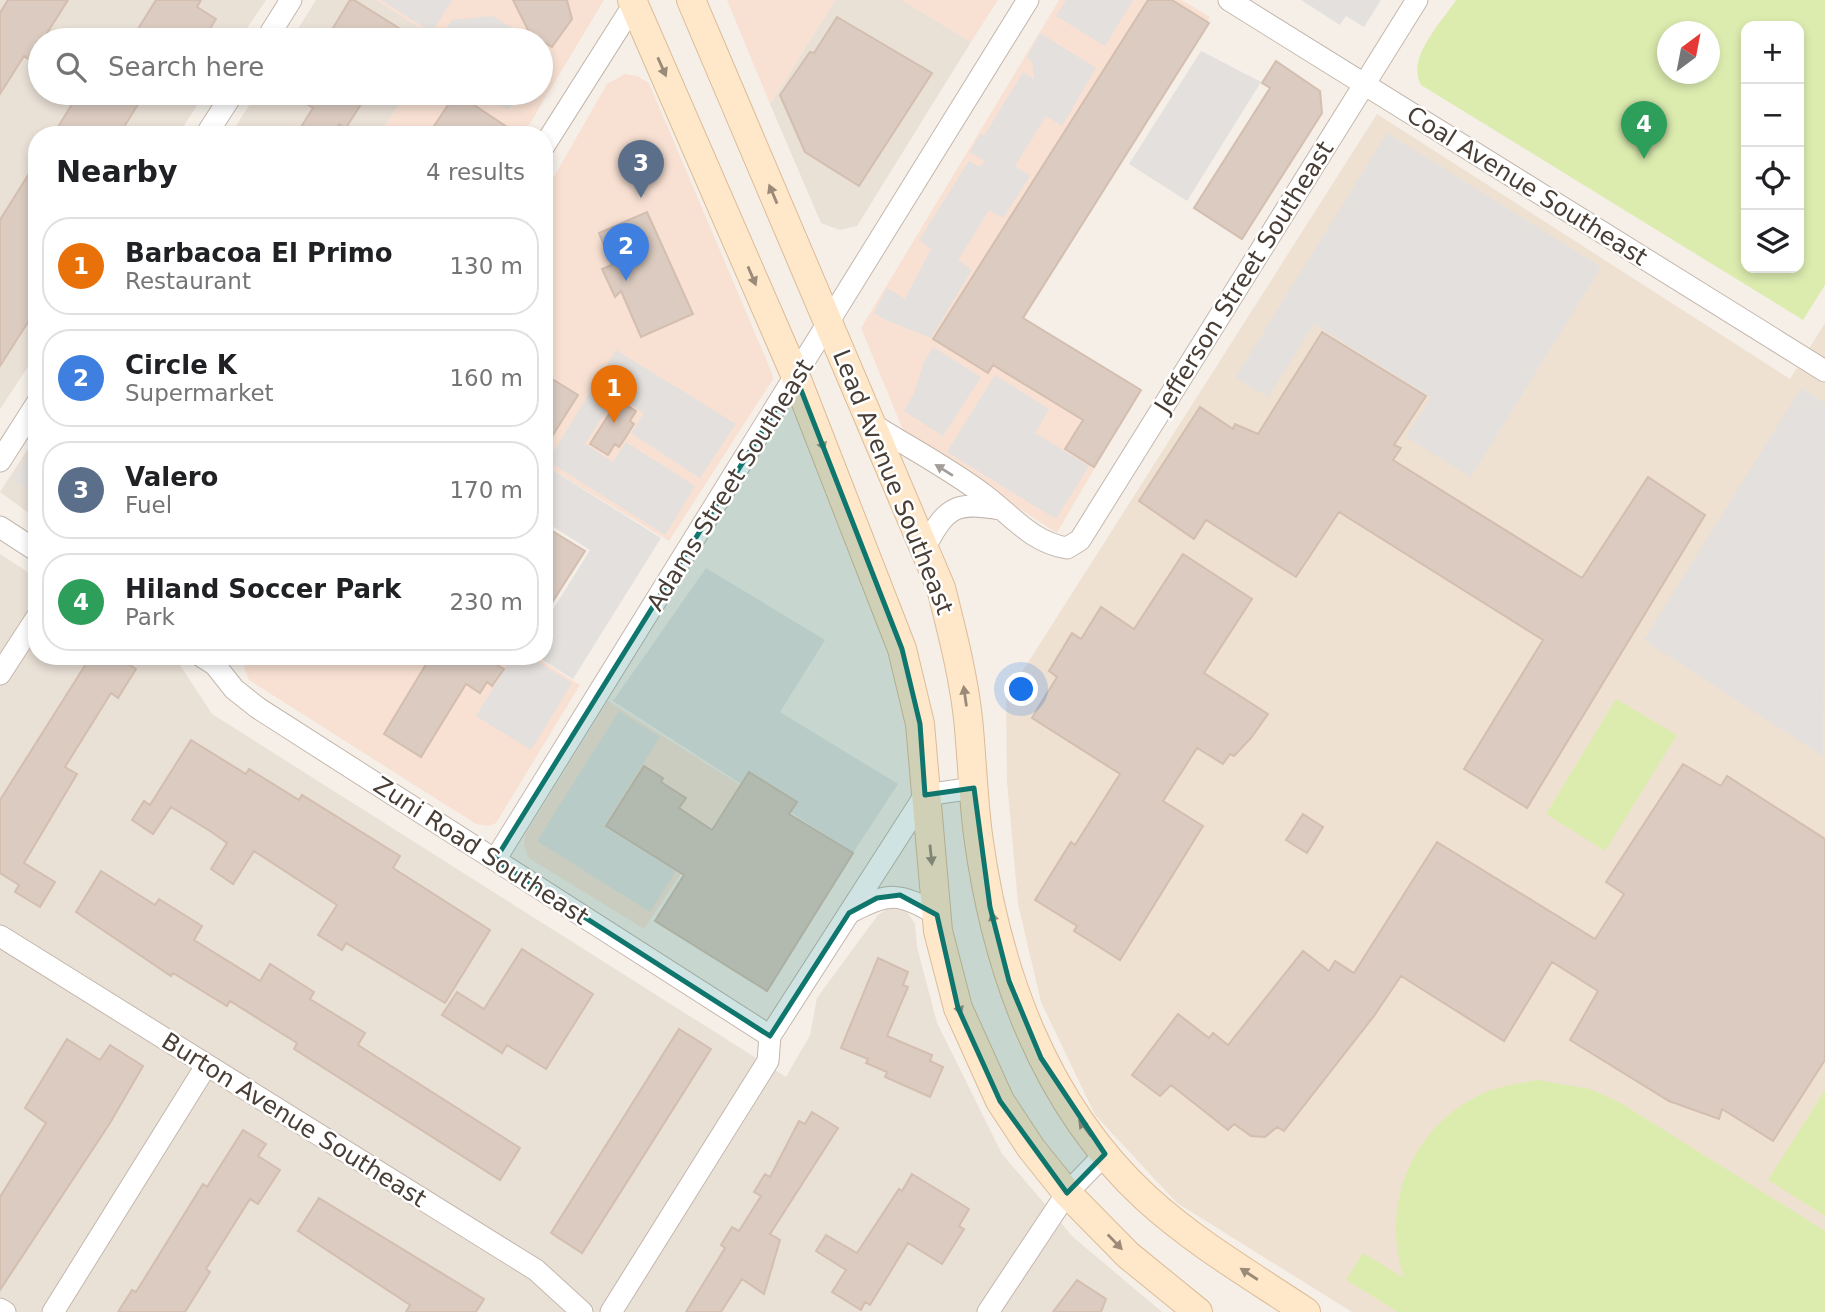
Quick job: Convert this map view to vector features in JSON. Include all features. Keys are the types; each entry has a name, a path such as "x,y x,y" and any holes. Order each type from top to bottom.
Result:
{"main road":[{"name":"Lead Avenue Southeast","path":"691,0 941,589 959,657 990,907 1009,981 1041,1058 1072,1110 1105,1154 1146,1198 1208,1247 1306,1312"},
{"name":"Lead Avenue Southeast","path":"633,2 796,377 902,649 920,724 937,915 958,1008 1000,1101 1031,1148 1067,1193"},
{"path":"1067,1193 1128,1255 1198,1312"}],"street":[{"path":"274,28 291,0"},
{"name":"Adams Street Southeast","path":"495,860 1028,0"},
{"name":"Coal Avenue Southeast","path":"1230,0 1825,371"},
{"name":"Jefferson Street Southeast","path":"1000,509 1050,545 1067,548 1080,540 1417,0"},
{"path":"553,131 633,2"},
{"path":"212,126 225,105"},
{"path":"0,461 28,416"},
{"path":"869,422 988,497 1000,509"},
{"path":"925,547 938,522 951,508 975,505 1000,509"},
{"path":"0,527 28,545"},
{"path":"0,674 28,631"},
{"name":"Zuni Road Southeast","path":"216,665 234,689 258,708 770,1036"},
{"path":"611,1312 768,1061 770,1036 925,795 974,788"},
{"path":"849,913 877,898 900,895 937,915"},
{"name":"Burton Avenue Southeast","path":"0,936 536,1270 582,1312"},
{"path":"53,1312 206,1066"},
{"path":"988,1312 1067,1193 1105,1154"},
{"path":"0,1309 5,1312"}],"highlighted area":[{"path":"796,377 902,649 920,724 925,795 974,788 990,907 1009,981 1041,1058 1105,1154 1067,1193 1000,1101 958,1008 937,915 900,895 877,898 849,913 770,1036 495,860"}],"shaded area":[{"path":"0,0 266,0 247,28 28,28 28,105 197,105 184,126 28,126 28,367 0,409"},
{"path":"316,0 377,0 420,28 298,28"},
{"path":"377,0 604,0 553,85 553,28 420,28"},
{"path":"381,0 452,0 434,28 426,28"},
{"path":"727,0 835,0 770,104"},
{"path":"835,0 902,0 971,42 857,226 840,230 821,223 770,104"},
{"path":"902,0 998,0 971,42"},
{"path":"1059,0 1182,0 1210,17 1024,318 1140,390 1057,533 905,435 861,328"},
{"path":"1066,0 1133,0 1105,46 1056,16"},
{"path":"1301,0 1381,0 1364,27 1346,16 1340,25"},
{"path":"493,16 512,28 447,28 452,20"},
{"path":"1040,33 1096,68 1062,126 1046,116 1015,166 1030,176 1003,218 989,210 958,260 972,270 931,338 886,320 874,313 887,288 905,299 931,249 919,240 969,161 980,167 985,161 970,152 980,134 984,136 1023,72 1034,79 1032,61 1027,57"},
{"path":"1201,51 1261,82 1187,201 1129,164"},
{"path":"625,74 637,76 649,83 773,379 669,541 553,470 553,178 607,84"},
{"path":"249,105 399,105 385,126 236,126"},
{"path":"399,105 541,105 528,126 385,126"},
{"path":"1377,114 1790,379 1825,323 1825,1312 1352,1312 1177,1203 1095,1115 1041,1002 1018,904 1007,781 1006,697"},
{"path":"1387,133 1601,267 1471,477 1406,437 1431,397 1314,324 1268,397 1235,378"},
{"path":"933,347 981,377 943,436 904,411"},
{"path":"616,350 736,424 700,478 631,433 644,413 616,395 585,444 613,462 626,442 695,486 665,535 553,464 553,453"},
{"path":"995,375 1049,409 1035,433 1089,466 1056,519 947,452"},
{"path":"1801,388 1825,403 1823,756 1644,640"},
{"path":"28,449 28,512 0,492"},
{"path":"28,454 28,483 25,488 12,480"},
{"path":"553,471 661,538 573,679 550,665 553,665 553,610 590,550 553,527"},
{"path":"0,554 28,572 28,665 180,665 212,714 786,1077 810,1035 817,998 878,915 890,907 907,912 915,924 917,947 937,1023 1002,1154 1073,1237 1162,1312 0,1312"},
{"path":"706,568 825,640 780,712 898,784 853,853 790,812 796,802 750,772 741,784 613,701"},
{"path":"245,665 548,665 580,685 496,823 489,826 476,824 249,680"},
{"path":"507,665 543,665 572,683 531,750 476,716"},
{"path":"608,701 740,785 644,929 529,858 524,846 525,835"},
{"path":"619,711 660,737 604,826 676,871 650,912 537,841"}],"green space":[{"path":"1456,0 1825,0 1825,285 1803,320 1421,85 1418,64 1434,30"},
{"path":"1616,699 1677,735 1605,851 1546,814"},
{"path":"1538,1080 1590,1089 1619,1102 1825,1231 1825,1312 1398,1312 1346,1280 1363,1253 1404,1278 1396,1226 1399,1201 1405,1176 1416,1153 1431,1132 1450,1114 1480,1095 1504,1086"},
{"path":"1825,1090 1825,1216 1768,1180"}],"building":[{"path":"8,0 68,0 50,28 28,28 28,59 24,56 0,94 0,13"},
{"path":"156,0 201,0 197,7 216,19 210,28 138,28"},
{"path":"350,0 354,0 399,28 333,28"},
{"path":"513,0 567,0 572,19 553,46 553,28 527,28"},
{"path":"1148,0 1172,0 1209,23 1023,318 1141,390 1094,467 1065,449 1083,420 993,365 988,373 933,339"},
{"path":"837,17 932,73 859,186 805,152 780,95 810,52 814,53"},
{"path":"1276,61 1320,91 1322,113 1242,239 1194,208 1270,88 1262,83"},
{"path":"72,105 138,105 125,126 59,126"},
{"path":"308,105 360,105 347,126 302,126 313,108"},
{"path":"448,105 474,105 506,126 434,126"},
{"path":"28,175 28,322 0,366 0,220"},
{"path":"647,212 693,314 641,337 621,291 615,297 602,269 612,265 599,233"},
{"path":"1322,332 1426,396 1394,445 1401,448 1393,460 1582,578 1648,477 1705,515 1527,808 1464,769 1543,640 1339,512 1296,577 1206,520 1194,539 1139,501 1200,407 1233,429 1235,424 1258,434"},
{"path":"553,380 578,395 553,435"},
{"path":"618,400 636,411 630,421 634,424 619,447 615,444 608,455 590,444"},
{"path":"553,531 585,551 553,601"},
{"path":"1183,554 1252,599 1204,673 1268,714 1251,738 1234,756 1230,754 1223,764 1197,748 1163,801 1203,826 1120,960 1074,931 1077,926 1035,900 1071,842 1075,845 1120,774 1032,718 1057,677 1049,671 1072,633 1081,639 1101,607 1134,629"},
{"path":"85,665 130,665 136,669 118,698 111,693 65,767 77,774 24,863 55,882 40,907 15,892 19,885 0,873 0,800"},
{"path":"426,665 497,665 504,669 492,686 487,682 480,693 466,684 421,757 384,734"},
{"path":"191,740 246,774 249,769 299,800 302,795 400,856 393,868 490,930 445,1003 346,943 342,950 318,935 337,905 254,851 233,884 211,869 227,843 210,831 171,807 153,834 132,820 144,801 150,805"},
{"path":"1683,764 1721,786 1727,776 1825,839 1825,1060 1773,1141 1722,1109 1719,1119 1669,1101 1570,1040 1598,991 1552,962 1504,1041 1401,976 1374,1016 1284,1131 1277,1127 1265,1137 1251,1136 1234,1124 1228,1130 1171,1085 1160,1096 1132,1075 1178,1014 1209,1038 1213,1033 1228,1045 1303,951 1329,971 1335,961 1354,973 1437,842 1595,939 1624,894 1606,882"},
{"path":"644,766 663,778 661,782 686,798 679,808 712,830 749,772 797,802 789,814 853,853 767,991 655,921 684,875 606,826"},
{"path":"1303,814 1323,827 1307,853 1286,840"},
{"path":"101,871 155,905 159,899 202,926 194,940 260,981 270,964 314,992 310,999 365,1033 358,1045 520,1148 500,1180 294,1049 297,1043 230,1001 227,1006 173,973 171,976 76,912"},
{"path":"522,949 593,994 546,1069 507,1045 502,1053 442,1015 457,992 484,1009"},
{"path":"878,958 908,972 903,985 908,987 887,1036 932,1055 930,1061 943,1067 930,1097 885,1077 887,1072 866,1063 868,1059 841,1048"},
{"path":"679,1029 711,1049 582,1253 551,1233"},
{"path":"67,1039 100,1060 110,1045 143,1066 110,1123 0,1290 0,1197 46,1123 25,1108"},
{"path":"812,1112 838,1128 770,1234 780,1240 764,1294 742,1279 721,1312 686,1312 725,1248 721,1245 732,1227 739,1231 761,1196 754,1192 765,1174 770,1177 799,1121 805,1124"},
{"path":"243,1130 266,1144 258,1156 280,1170 258,1204 250,1199 206,1269 210,1272 185,1312 118,1312 132,1290 136,1292 203,1184 207,1187"},
{"path":"912,1174 969,1209 959,1226 964,1229 942,1264 908,1243 870,1305 865,1302 861,1310 832,1292 846,1270 816,1251 826,1235 857,1253"},
{"path":"319,1198 484,1299 476,1312 406,1312 410,1305 298,1231"},
{"path":"1077,1280 1106,1299 1101,1312 1053,1312"}],"place":[{"name":"Hiland Soccer Park","path":"1644,159"},
{"name":"Valero","path":"641,198"},
{"name":"Circle K","path":"626,281"},
{"name":"Barbacoa El Primo","path":"614,423"}]}
